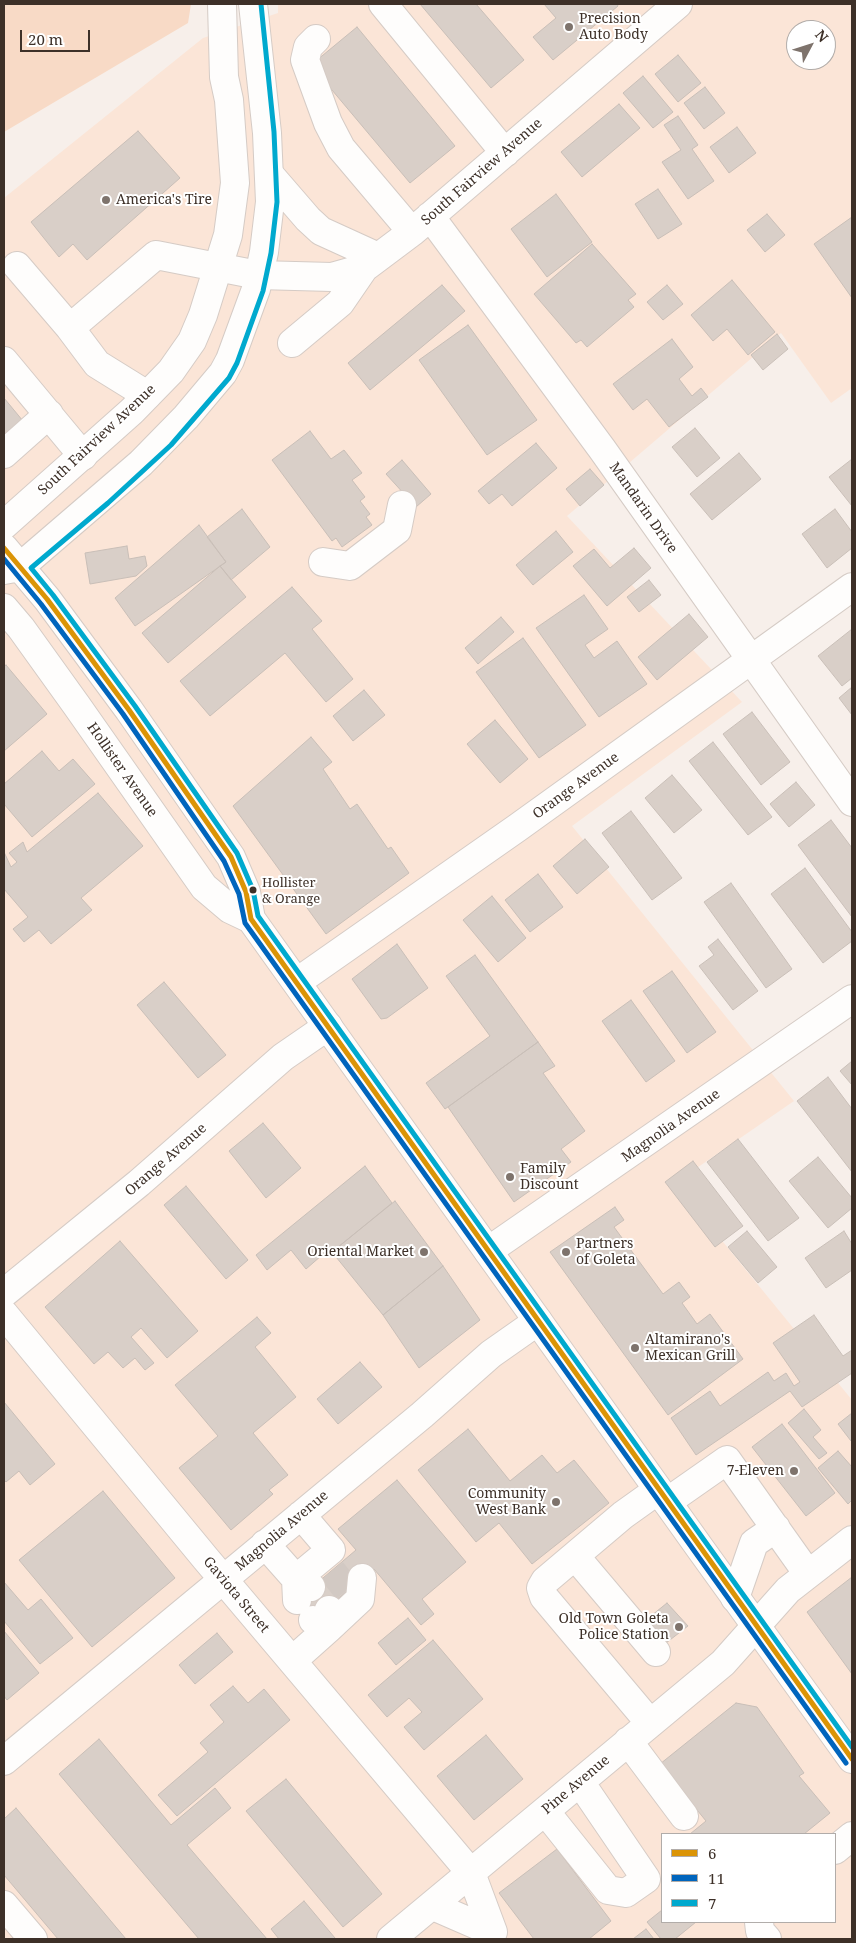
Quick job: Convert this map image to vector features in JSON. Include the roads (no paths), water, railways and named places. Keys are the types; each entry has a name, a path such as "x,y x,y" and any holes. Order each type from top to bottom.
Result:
{"street":[{"name":"South Fairview Avenue","path":"4,525 83,456 170,371 192,341 203,315 228,235 235,183 229,100 224,77 222,4"},
{"path":"9,561 141,464 166,439 223,373 239,338 256,289 268,225 270,175 253,4"},
{"path":"383,4 505,153"},
{"name":"South Fairview Avenue","path":"218,267 258,275 332,277 371,262 421,224 678,4"},
{"name":"Mandarin Drive","path":"316,39 305,52 306,60 322,110 341,148 421,224 602,449 852,802"},
{"path":"270,175 308,219 321,231 371,262 340,303 292,343"},
{"path":"70,328 156,255 218,267"},
{"path":"17,266 70,328 97,364 147,395"},
{"path":"4,361 83,456"},
{"path":"4,454 49,414"},
{"path":"323,562 350,566 397,530 402,505"},
{"name":"Hollister Avenue","path":"9,561 47,599 129,710 231,857 246,892 251,919 852,1759"},
{"name":"Orange Avenue","path":"297,982 518,828 852,587"},
{"name":"Hollister Avenue","path":"4,608 21,628 77,706 204,887 230,909 251,919"},
{"name":"Magnolia Avenue","path":"488,1251 852,999"},
{"name":"Orange Avenue","path":"4,1293 139,1183 283,1057 328,1026"},
{"name":"Gaviota Street","path":"4,1314 223,1580 471,1873"},
{"name":"Magnolia Avenue","path":"4,1761 301,1515 491,1354 538,1321"},
{"path":"650,1723 542,1592 542,1584 545,1581 623,1515 662,1496 726,1460 808,1574"},
{"path":"292,1661 330,1589 301,1515"},
{"path":"735,1598 754,1543 776,1528"},
{"name":"Pine Avenue","path":"391,1939 723,1663 788,1590 852,1540"},
{"path":"265,1544 330,1589"},
{"path":"575,1556 656,1652"},
{"path":"628,1742 684,1816"},
{"path":"546,1811 608,1890 626,1893 646,1879 580,1782"},
{"path":"836,1849 852,1836"},
{"path":"471,1873 495,1936"},
{"path":"4,1905 33,1939"},
{"path":"433,1906 495,1936"},
{"path":"759,1923 760,1931 767,1939"}],"tunnel":[{"path":"332,1571 347,1590"}],"place":[{"name":"Precision Auto Body","path":"569,27"},
{"name":"America's Tire","path":"106,200"},
{"name":"Hollister & Orange","path":"253,890"},
{"name":"Family Discount","path":"510,1177"},
{"name":"Oriental Market","path":"424,1252"},
{"name":"Partners of Goleta","path":"566,1252"},
{"name":"Altamirano's Mexican Grill","path":"635,1348"},
{"name":"7-Eleven","path":"794,1471"},
{"name":"Community West Bank","path":"556,1502"},
{"name":"Old Town Goleta Police Station","path":"679,1627"}]}
